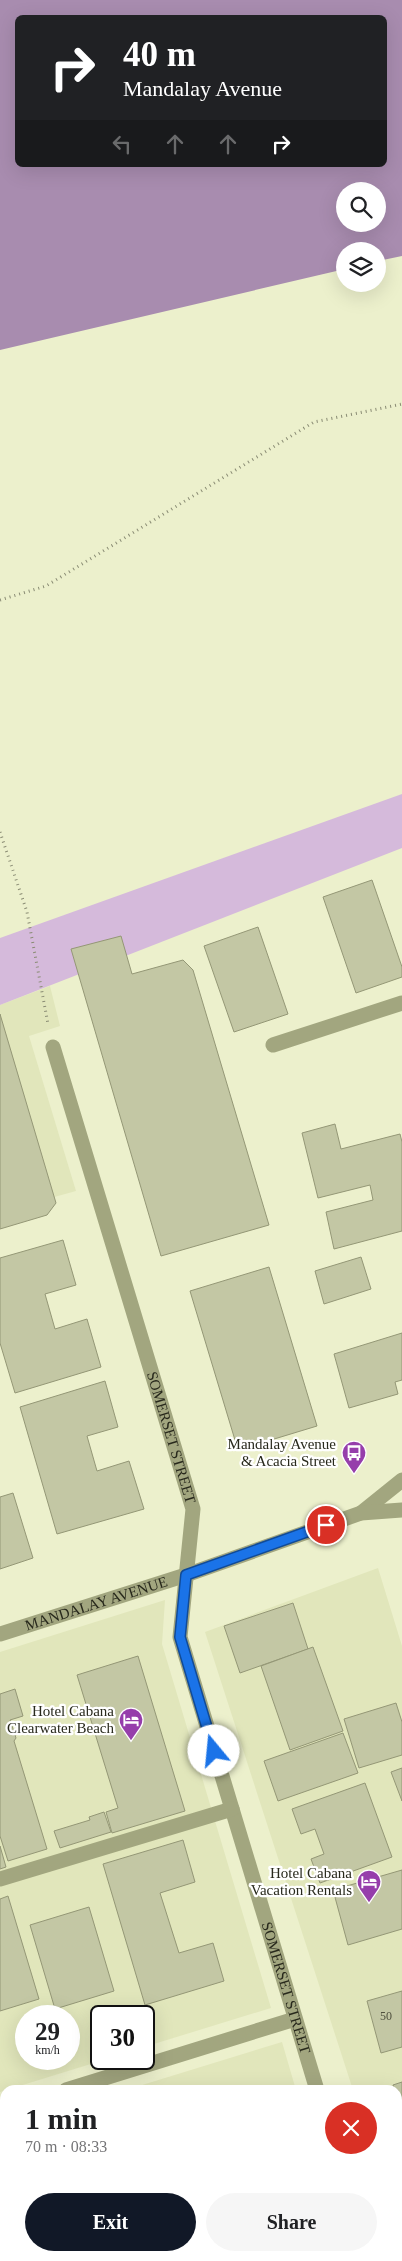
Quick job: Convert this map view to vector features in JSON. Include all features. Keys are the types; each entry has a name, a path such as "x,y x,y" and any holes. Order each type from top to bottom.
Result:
{"street":[{"path":"273,1046 402,1003"},
{"name":"SOMERSET STREET","path":"53,1047 193,1509 180,1637 316,2085"},
{"name":"MANDALAY AVENUE","path":"362,1513 402,1480"},
{"name":"MANDALAY AVENUE","path":"0,1634 186,1575 362,1513 402,1510"},
{"path":"0,1879 232,1808"},
{"path":"82,2085 296,2019"}],"path":[{"path":"0,600 46,586 314,422 402,404"},
{"path":"0,832 27,912 53,1047"}],"shaded area":[{"path":"0,0 402,0 402,256 386,259 386,242 336,242 336,271 0,350"},
{"path":"402,794 402,848 0,1005 0,938"},
{"path":"50,986 60,1026 29,1036 76,1191 0,1212 0,1005"},
{"path":"378,1568 402,1646 402,2085 351,2085 205,1632"},
{"path":"165,1600 162,1644 271,2008 155,2044 155,2005 90,2005 90,2064 80,2067 80,2005 15,2005 15,2070 71,2070 23,2085 0,2085 0,1652"},
{"path":"282,2042 295,2085 142,2085"}],"building":[{"path":"372,880 402,967 402,977 356,993 323,897"},
{"path":"258,927 288,1014 234,1032 204,946"},
{"path":"121,936 132,974 183,960 193,970 269,1225 161,1256 71,949"},
{"path":"0,1014 56,1203 47,1215 0,1229"},
{"path":"335,1124 341,1149 400,1134 402,1142 402,1231 334,1249 326,1212 373,1200 370,1185 318,1198 302,1133"},
{"path":"63,1240 76,1285 45,1294 55,1329 87,1319 101,1367 15,1393 0,1343 0,1258"},
{"path":"361,1257 371,1289 324,1304 315,1271"},
{"path":"269,1267 317,1426 238,1450 190,1291"},
{"path":"402,1333 402,1380 395,1382 398,1394 349,1408 334,1354"},
{"path":"105,1381 118,1427 87,1436 97,1471 129,1461 144,1509 57,1534 20,1407"},
{"path":"13,1493 33,1558 0,1569 0,1497"},
{"path":"293,1603 308,1649 240,1673 224,1626"},
{"path":"313,1647 343,1731 290,1750 261,1666"},
{"name":"Hotel Cabana Clearwater Beach","path":"138,1656 185,1811 112,1833 106,1812 118,1808 77,1675"},
{"path":"15,1689 23,1716 10,1720 16,1738 14,1741 47,1849 8,1861 0,1836 0,1694"},
{"path":"396,1703 402,1722 402,1755 359,1768 344,1719"},
{"path":"343,1733 358,1773 278,1801 264,1761"},
{"path":"402,1768 402,1801 391,1772"},
{"path":"365,1783 392,1857 320,1883 311,1859 324,1854 315,1829 301,1834 292,1809"},
{"path":"104,1812 111,1832 60,1848 54,1831 90,1820 89,1817"},
{"path":"183,1840 195,1882 160,1893 179,1953 213,1943 224,1981 145,2005 103,1864"},
{"path":"0,1846 6,1867 0,1869"},
{"name":"Hotel Cabana Vacation Rentals","path":"402,1870 402,1929 348,1945 333,1890"},
{"path":"8,1896 39,1999 0,2011 0,1899"},
{"path":"89,1907 114,1991 68,2005 54,2005 30,1925"},
{"path":"402,1991 402,2047 381,2053 367,2001"}],"place":[{"name":"Mandalay Avenue & Acacia Street","path":"354,1474"},
{"name":"Hotel Cabana Clearwater Beach","path":"131,1741"},
{"name":"Hotel Cabana Vacation Rentals","path":"369,1903"}],"route":[{"path":"214,1751 180,1637 186,1575 326,1525"}]}
